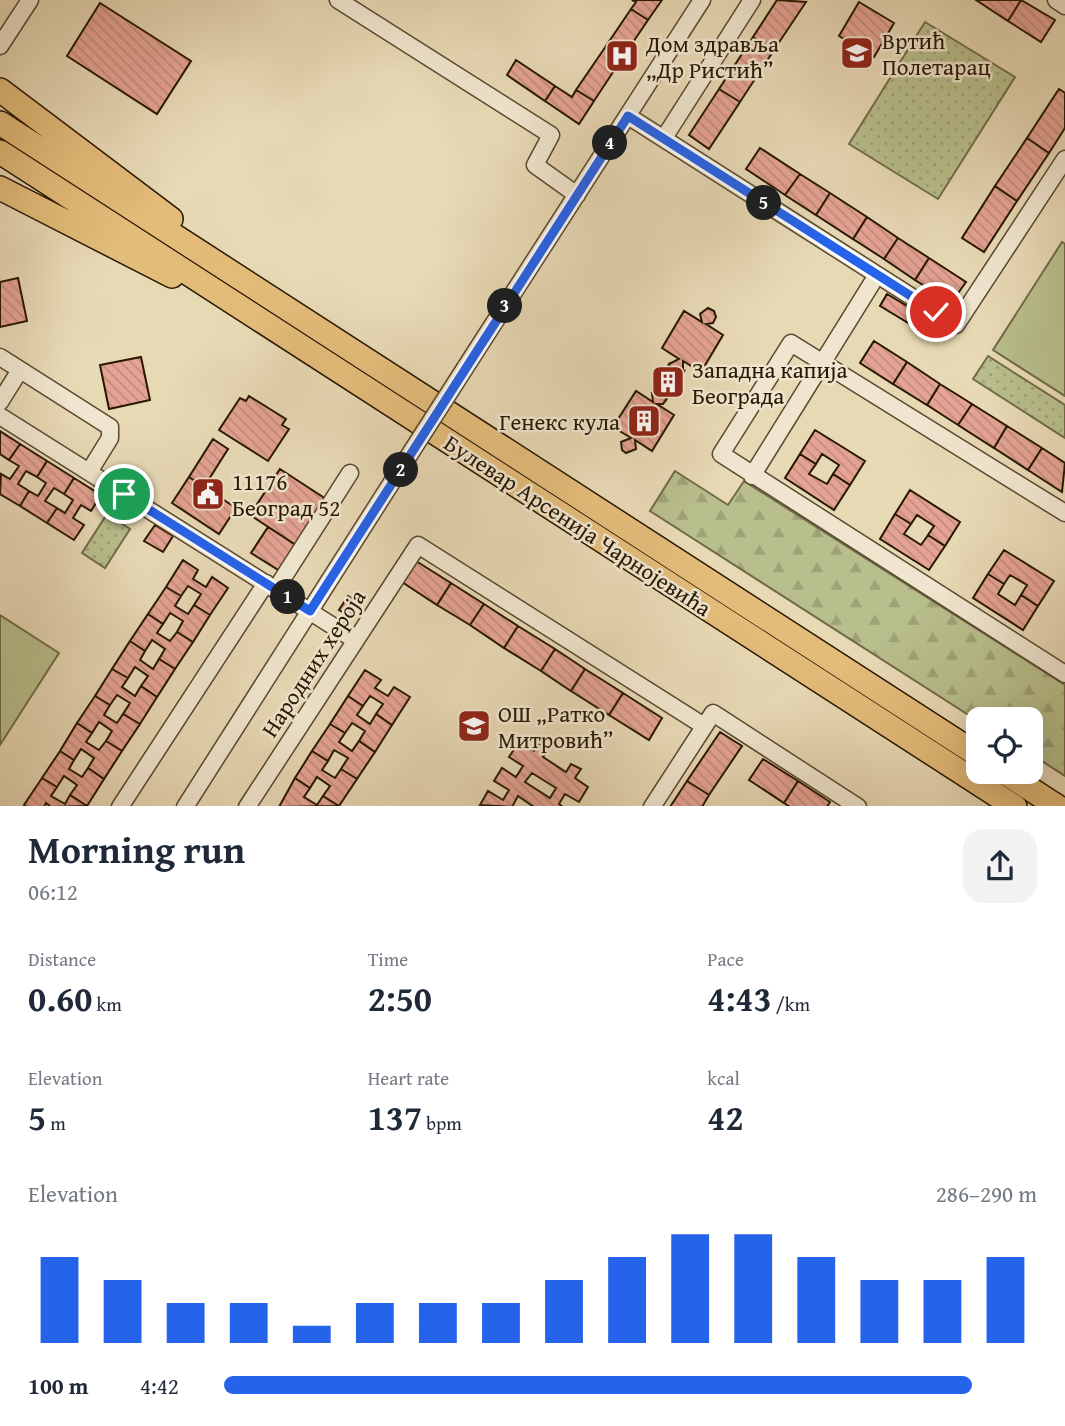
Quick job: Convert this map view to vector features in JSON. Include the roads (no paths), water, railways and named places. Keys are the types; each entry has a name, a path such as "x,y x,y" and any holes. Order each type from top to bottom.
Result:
{"highway":[{"path":"0,90 96,160 203,245 217,265"},
{"name":"Булевар Арсенија Чарнојевића","path":"0,123 966,747"},
{"name":"Булевар Арсенија Чарнојевића","path":"0,152 1013,806"},
{"path":"0,188 161,272 201,282"},
{"path":"1023,784 1057,806"}],"street":[{"path":"0,46 30,0"},
{"path":"338,0 551,135 535,165 577,195"},
{"name":"Народних хероја","path":"186,806 702,0"},
{"path":"664,138 752,0"},
{"path":"1056,0 1065,6"},
{"path":"628,116 956,325 1065,159"},
{"path":"752,476 877,275"},
{"path":"1065,513 790,343 721,454 1065,674"},
{"path":"0,358 110,427 110,438 89,472"},
{"path":"0,402 20,370"},
{"path":"0,416 355,640"},
{"path":"121,806 350,473"},
{"name":"Народних хероја","path":"248,806 418,545 704,726"},
{"path":"653,806 712,713 856,806"}],"place":[{"name":"Вртић Полетарац","path":"857,53"},
{"name":"Дом здравља „Др Ристић”","path":"622,56"},
{"name":"Западна капија Београда","path":"668,382"},
{"name":"Генекс кула","path":"644,421"},
{"name":"11176 Београд 52","path":"208,494"},
{"name":"ОШ „Ратко Митровић”","path":"474,726"}]}
